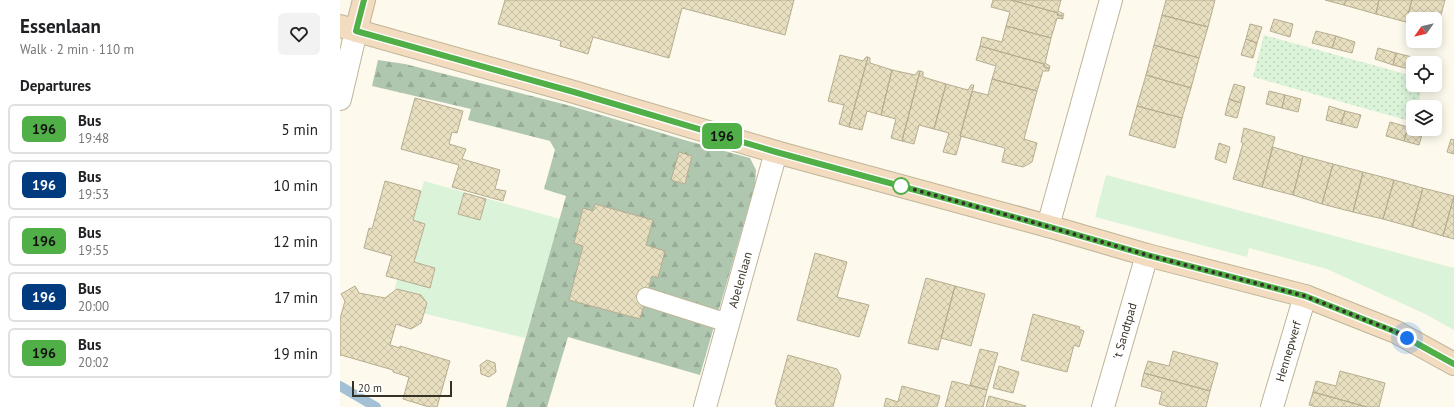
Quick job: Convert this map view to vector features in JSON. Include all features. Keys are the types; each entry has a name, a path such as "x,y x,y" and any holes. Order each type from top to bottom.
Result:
{"street":[{"path":"340,99 348,28 364,0"},
{"path":"1048,226 1111,0"},
{"path":"348,28 574,92 776,152 1048,226 1147,255 1305,296 1396,332 1454,364"},
{"name":"Abelenlaan","path":"705,407 776,152"},
{"name":"'t Sandtpad","path":"1104,407 1147,255"},
{"name":"Hennepwerf","path":"1272,407 1305,296"}],"lane":[{"path":"646,297 728,322"}],"green space":[{"path":"1264,35 1406,74 1406,92 1421,92 1419,100 1406,100 1406,120 1253,77"},
{"path":"378,60 405,64 571,106 750,158 756,170 755,185 700,375 568,337 547,407 506,407 566,196 544,189 555,150 550,141 468,120 471,109 372,86"},
{"path":"1106,175 1454,268 1454,330 1425,314 1327,269 1249,248 1247,257 1095,217"},
{"path":"424,181 560,219 525,338 397,307 393,295"}],"building":[{"path":"505,0 794,0 785,35 682,8 669,58 593,37 588,54 560,46 561,41 498,24"},
{"path":"993,0 1011,0 1058,13 1057,15 1063,16 1063,19 1057,18 1051,38 1006,26 1010,12 991,7"},
{"path":"1011,0 1061,0 1058,11 1064,14 1063,16 1057,15 1058,13"},
{"path":"1166,0 1215,0 1208,27 1162,15"},
{"path":"1325,0 1346,0 1344,5"},
{"path":"1346,0 1379,0 1376,14 1344,5"},
{"path":"1379,0 1412,0 1409,12 1406,12 1406,22 1376,14"},
{"path":"1412,0 1445,0 1442,12 1409,12"},
{"path":"1162,15 1208,27 1199,58 1154,45"},
{"path":"1274,19 1293,24 1290,37 1270,31"},
{"path":"1250,24 1262,27 1257,43 1246,39"},
{"path":"1006,26 1051,38 1045,63 1050,66 1049,69 1044,67 1044,64 980,46 982,37 1002,42"},
{"path":"1316,31 1336,36 1332,48 1312,43"},
{"path":"1336,36 1355,42 1352,53 1332,48"},
{"path":"1246,39 1257,43 1253,58 1241,55"},
{"path":"1154,45 1199,58 1191,88 1146,75"},
{"path":"980,46 1044,64 1044,67 1049,69 1049,71 1043,71 1037,91 992,79 996,66 976,60"},
{"path":"1378,48 1396,53 1393,65 1375,59"},
{"path":"1396,53 1408,56 1406,56 1406,68 1393,65"},
{"path":"840,55 863,61 866,57 868,57 849,127 839,124 844,105 828,101"},
{"path":"868,57 870,58 870,63 892,70 881,115 867,111 862,130 849,127"},
{"path":"892,70 915,75 918,71 920,71 902,141 891,138 896,119 881,115"},
{"path":"920,71 923,72 923,77 946,84 934,129 919,125 914,144 902,141"},
{"path":"1146,75 1191,88 1182,118 1137,106"},
{"path":"992,79 1037,91 1024,139 1037,143 1032,162 1023,167 1002,162 1005,148 960,136 972,91 988,95"},
{"path":"946,84 968,90 971,85 974,85 956,155 943,152 949,133 934,129"},
{"path":"1234,84 1245,87 1241,103 1229,99"},
{"path":"1269,91 1285,95 1282,108 1266,104"},
{"path":"1285,95 1301,99 1298,112 1282,108"},
{"path":"415,98 463,111 457,133 452,132 449,144 466,149 462,159 500,170 495,189 506,191 503,201 452,187 459,165 401,149"},
{"path":"1229,99 1241,103 1237,118 1225,115"},
{"path":"1137,106 1182,118 1175,148 1129,135"},
{"path":"1329,106 1345,111 1341,124 1326,120"},
{"path":"1345,111 1361,115 1357,128 1341,124"},
{"path":"1390,122 1406,126 1404,141 1386,136"},
{"path":"1244,128 1275,137 1262,187 1233,179 1243,143 1241,142"},
{"path":"1406,134 1406,136 1422,136 1419,145 1404,141"},
{"path":"1451,139 1454,140 1454,154 1447,152"},
{"path":"1219,143 1230,147 1226,163 1215,159"},
{"path":"1273,147 1303,156 1293,195 1262,187"},
{"path":"679,152 692,156 685,184 671,180"},
{"path":"1303,156 1333,164 1322,204 1293,195"},
{"path":"1333,164 1363,172 1353,212 1322,204"},
{"path":"1363,172 1394,180 1383,219 1353,212"},
{"path":"1394,180 1423,188 1412,227 1383,219"},
{"path":"385,181 421,191 413,220 425,224 414,262 435,268 430,288 386,276 392,256 364,248 369,228 372,229"},
{"path":"1423,188 1454,196 1443,236 1412,227"},
{"path":"464,193 486,199 480,220 458,214"},
{"path":"1454,196 1454,239 1443,236"},
{"path":"595,204 653,220 646,245 665,251 658,278 652,276 640,319 569,300 583,246 574,243 583,208 593,211"},
{"path":"815,253 847,262 837,297 869,305 859,337 797,320"},
{"path":"926,278 955,286 938,350 908,343"},
{"path":"355,286 359,293 385,298 397,289 421,295 427,303 421,323 411,329 396,324 390,345 400,348 400,346 450,361 437,407 429,407 403,399 409,377 393,372 393,370 341,355 340,356 340,319 345,301 341,294"},
{"path":"955,286 985,294 971,346 941,338"},
{"path":"1033,314 1080,327 1079,329 1084,331 1079,347 1074,345 1067,372 1021,360"},
{"path":"980,349 998,353 987,390 970,385"},
{"path":"1173,351 1218,363 1210,391 1144,373 1148,361 1169,366"},
{"path":"788,355 837,369 841,376 833,407 777,407 775,403"},
{"path":"487,360 495,363 496,372 489,377 481,374 480,365"},
{"path":"999,366 1019,372 1013,393 993,388"},
{"path":"1340,371 1385,383 1379,407 1367,407 1313,392 1316,381 1336,386"},
{"path":"1144,373 1210,391 1206,407 1169,407 1159,404 1162,392 1141,386"},
{"path":"952,381 987,390 983,407 945,407"},
{"path":"902,386 940,396 937,407 884,407 886,398 898,402"},
{"path":"1313,392 1367,407 1317,407 1309,405"},
{"path":"989,396 1026,406 986,407"}],"waterway":[{"path":"340,386 376,407"}],"bus line":[{"name":"196","path":"364,0 356,31 574,92 776,152 904,186 1147,255 1305,296 1396,332 1454,364"}],"route":[{"path":"901,186 1147,255 1305,296 1396,332 1407,338"}]}
